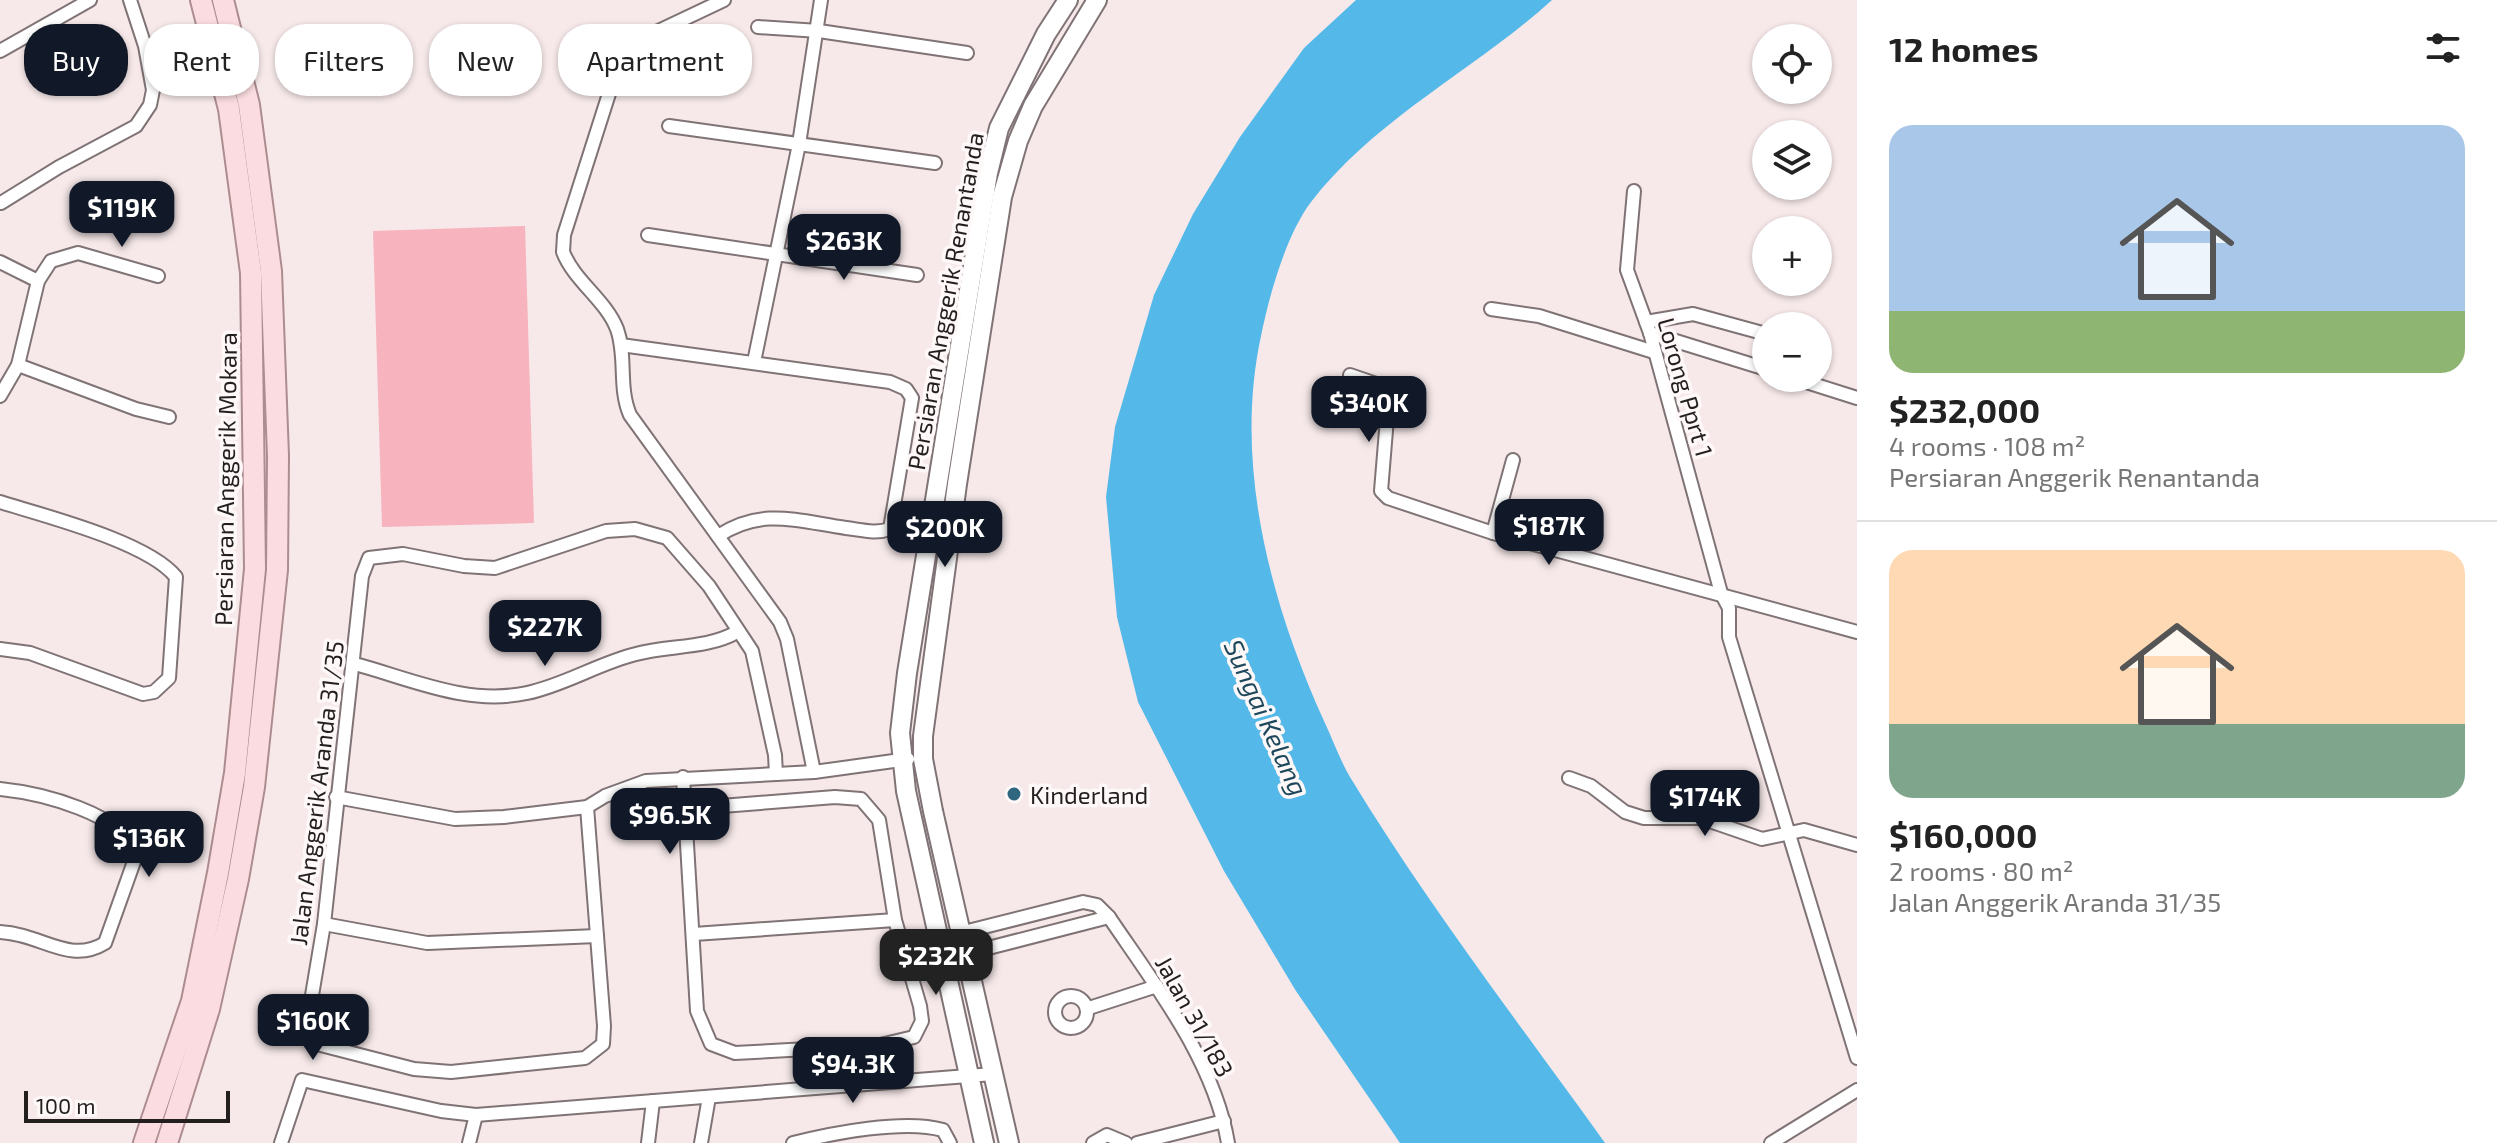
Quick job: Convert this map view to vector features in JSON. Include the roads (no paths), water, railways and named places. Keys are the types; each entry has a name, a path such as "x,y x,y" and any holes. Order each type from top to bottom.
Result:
{"main road":[{"name":"Persiaran Anggerik Mokara","path":"144,1143 192,1001 218,873 235,773 255,569 251,273 229,109 201,0"},
{"name":"Persiaran Anggerik Mokara","path":"167,1143 209,1009 238,879 254,787 277,570 278,443 271,271 249,105 223,0"},
{"name":"Persiaran Anggerik Renantanda","path":"1009,1143 923,759 926,701 1002,197 1018,141 1033,106 1097,0"},
{"name":"Persiaran Anggerik Renantanda","path":"984,1143 901,760 907,673 988,173 999,128 1064,3"}],"street":[{"path":"0,51 90,0"},
{"path":"1,203 59,167 136,126 150,105 153,90 145,46 130,0"},
{"path":"724,0 629,45 621,56 564,235 566,260 606,307 621,345 622,387 630,415 762,595 787,639 814,772"},
{"path":"754,362 799,144 819,31 821,0"},
{"path":"758,27 819,31 967,53"},
{"path":"669,126 935,163"},
{"name":"Lorong Pprt 1","path":"1634,191 1627,270 1648,328 1721,593 1729,608 1729,637 1857,1058"},
{"path":"648,235 917,275"},
{"path":"0,396 18,365 38,281 51,261 78,253 158,276"},
{"path":"0,262 38,281"},
{"path":"1491,309 1539,316 1654,352"},
{"path":"1648,328 1693,314 1752,330"},
{"path":"1648,328 1752,364"},
{"path":"621,345 890,382 906,389 912,398 890,529 871,532 767,516 743,522 718,536"},
{"path":"18,365 136,409 169,417"},
{"path":"1350,375 1385,387 1389,394 1381,491 1388,498 1493,533 1857,632"},
{"path":"1832,390 1857,398"},
{"path":"1493,533 1513,460"},
{"path":"0,502 72,524 154,558 176,577 169,678 154,692 143,694 30,653 0,649"},
{"name":"Jalan Anggerik Aranda 31/35","path":"587,807 604,1026 603,1044 597,1052 560,1062 432,1072 313,1043 306,1031 324,924 364,565 369,558 389,553 495,568 606,531 653,532 667,538 681,551 723,605 737,632"},
{"path":"355,664 449,693 516,694 638,653 723,640 737,632 752,651 775,755 776,774"},
{"path":"336,797 455,819 504,817 587,807 625,788 683,777 814,772 923,759"},
{"path":"683,777 684,809 694,934 697,1011 711,1044 735,1053 880,1045 914,1037 922,1021 895,920 879,820 861,799 835,797 684,809"},
{"path":"1569,778 1591,786 1625,812 1644,818 1701,818 1762,839 1804,830 1857,845"},
{"path":"0,789 27,792 100,818 133,842 136,856 105,943 94,950 83,954 72,952 34,937 0,932"},
{"path":"960,933 1083,902 1097,905 1109,917"},
{"path":"965,954 1109,917"},
{"name":"Jalan 31/183","path":"1109,917 1157,986 1198,1058 1224,1121 1228,1143"},
{"path":"694,934 895,920"},
{"path":"1011,920 1017,941"},
{"path":"324,924 427,943 597,936"},
{"path":"1089,1008 1157,986"},
{"path":"281,1143 302,1080 441,1111 476,1115 993,1074"},
{"path":"1771,1143 1857,1090"},
{"path":"701,1143 709,1097"},
{"path":"648,1143 653,1101"},
{"path":"469,1143 476,1115"},
{"path":"1137,1143 1224,1121"},
{"path":"793,1143 818,1137 925,1125 943,1130 950,1143"},
{"path":"1093,1143 1107,1135 1126,1143"}],"water":[{"name":"Sungai Kelang","path":"1356,0 1552,0 1491,50 1396,119 1337,172 1302,216 1286,248 1274,285 1253,385 1255,484 1262,533 1288,630 1350,777 1442,917 1605,1143 1400,1143 1296,991 1224,871 1138,702 1117,617 1106,497 1115,427 1154,295 1193,214 1240,137 1304,48"}],"place":[{"name":"Kinderland","path":"1014,794"}]}
